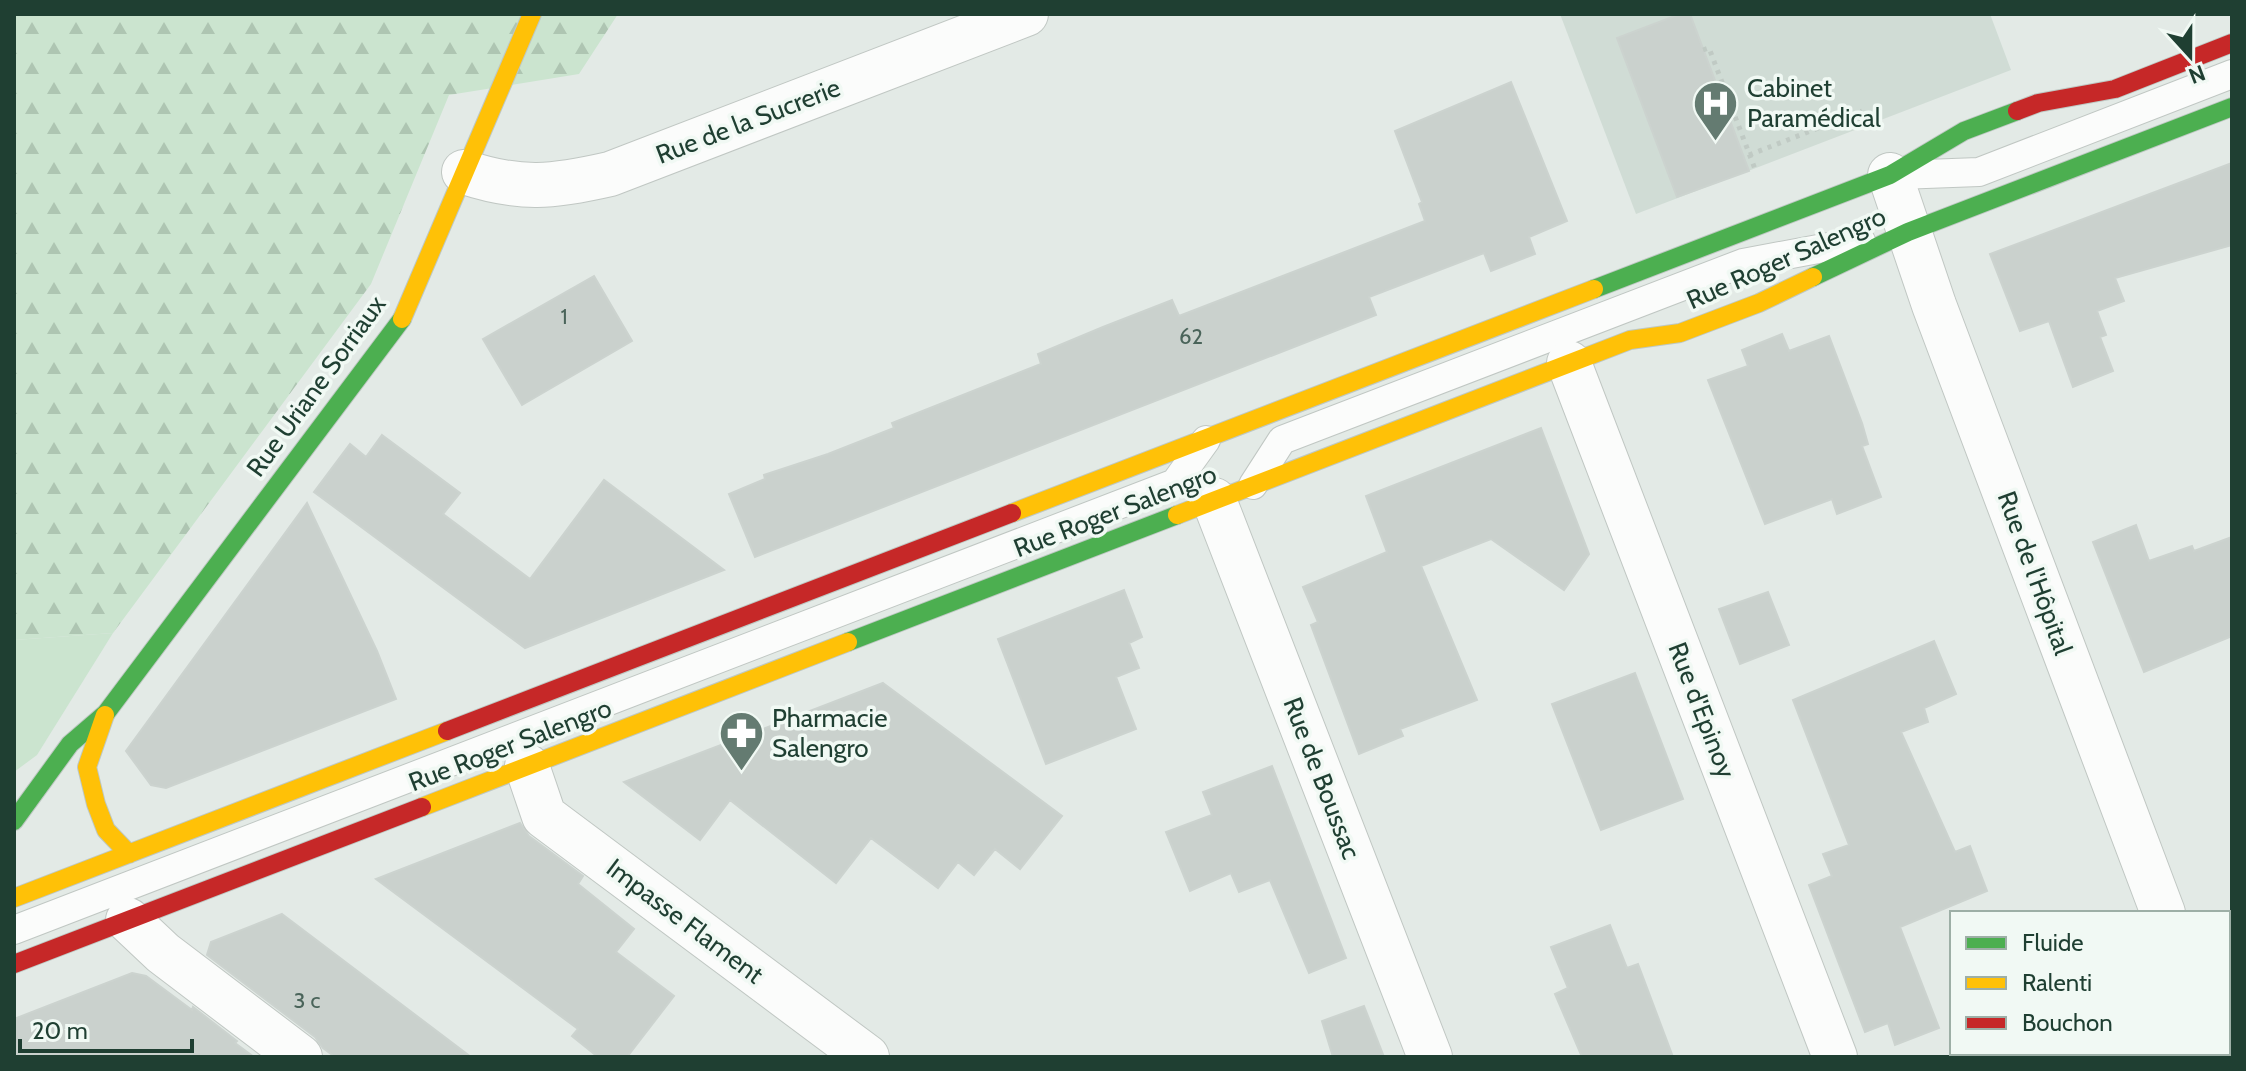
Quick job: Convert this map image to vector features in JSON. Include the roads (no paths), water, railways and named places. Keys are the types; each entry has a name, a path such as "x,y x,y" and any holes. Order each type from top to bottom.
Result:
{"main road":[{"name":"Rue Uriane Sorriaux","path":"14,821 70,744 106,713 403,318 532,14"},
{"name":"Rue Roger Salengro","path":"14,898 1890,175 1964,131 2025,108 2115,89 2232,43"},
{"name":"Rue Roger Salengro","path":"14,964 1569,363 1630,340 1680,333 1759,303 1908,232 2232,107"},
{"name":"Rue Uriane Sorriaux","path":"106,713 87,767 106,830 129,854"}],"street":[{"name":"Rue de la Sucrerie","path":"464,172 497,183 556,186 610,174 1026,14"},
{"name":"Rue de l'Hôpital","path":"1890,175 1908,232 2162,911"},
{"name":"Rue d'Epinoy","path":"1569,363 1835,1057"},
{"name":"Rue de Boussac","path":"1234,493 1430,1057"},
{"name":"Impasse Flament","path":"527,766 544,816 867,1057"},
{"path":"128,920 163,953 300,1057"}],"lane":[{"path":"1890,175 1979,172 2232,74"},
{"path":"1234,493 1282,440 1743,263 1908,232"},
{"path":"14,930 1175,483 1207,440"}],"place":[{"name":"Cabinet Paramédical","path":"1716,142"},
{"name":"Pharmacie Salengro","path":"741,772"}]}
